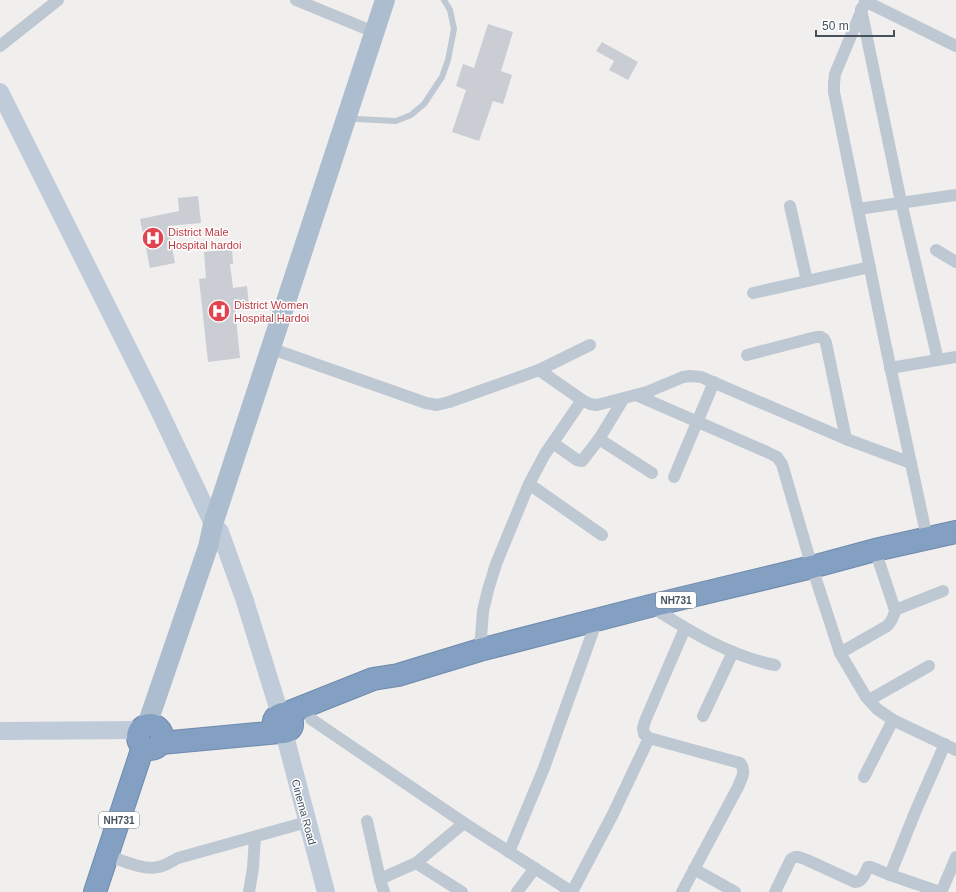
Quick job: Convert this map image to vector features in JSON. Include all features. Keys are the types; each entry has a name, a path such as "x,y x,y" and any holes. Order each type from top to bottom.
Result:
{"highway":[{"name":"NH731","path":"95,892 148,736 286,723 375,691 398,675 480,650 875,550 956,532"}],"main road":[{"path":"148,736 385,0"},
{"path":"214,534 278,351 356,119 394,0"}],"street":[{"path":"0,46 58,0"},
{"path":"296,0 374,32"},
{"path":"864,3 956,46"},
{"path":"864,3 902,202 938,360"},
{"path":"864,3 835,74 834,92 890,368 927,538"},
{"name":"Cinema Road","path":"0,92 156,404 245,601 286,723 307,822 326,892"},
{"path":"858,208 956,195"},
{"path":"790,206 807,281"},
{"path":"936,250 956,262"},
{"path":"753,293 870,267"},
{"path":"747,355 816,337 821,337 824,339 846,439"},
{"path":"278,351 426,403 437,405 539,370 590,345"},
{"path":"890,368 956,357"},
{"path":"539,370 582,400 590,404 597,405 647,392 683,377 701,377 846,439 911,463"},
{"path":"674,477 714,382"},
{"path":"636,395 777,457 782,464 812,567 840,653 866,697 877,709 893,720 956,750"},
{"path":"553,444 577,460 582,461 599,439 624,398"},
{"path":"480,650 483,611 496,564 529,484 545,454 582,400"},
{"path":"599,439 652,474"},
{"path":"529,484 602,535"},
{"path":"840,653 888,626 894,616 895,610 875,550"},
{"path":"895,610 943,591"},
{"path":"650,606 684,628 733,652 775,666"},
{"path":"509,852 544,768 597,620"},
{"path":"682,892 738,787 742,777 743,767 740,764 649,738 644,734 643,728 684,628"},
{"path":"704,716 733,652"},
{"path":"869,700 929,666"},
{"path":"864,777 893,720"},
{"path":"286,723 464,823 572,892 613,814 649,738"},
{"path":"0,731 148,736"},
{"path":"0,740 148,736"},
{"path":"890,875 945,744"},
{"path":"367,821 384,892"},
{"path":"107,855 142,867 158,868 178,858 307,822"},
{"path":"380,879 416,863 464,823"},
{"path":"249,892 256,837"},
{"path":"775,892 791,860 795,857 807,860 856,882 862,881 868,867 871,866 890,875 933,890 941,891 956,857"},
{"path":"416,863 462,892"},
{"path":"517,892 535,868"},
{"path":"694,869 735,892"}],"lane":[{"path":"356,119 396,121 411,115 424,104 442,78 448,60 454,29 450,10 444,0"}],"building":[{"path":"488,24 513,32 501,71 512,75 503,104 493,101 479,141 452,132 466,90 456,86 463,64 474,68"},
{"path":"602,42 638,62 628,80 609,70 614,61 596,51"},
{"path":"198,196 201,223 168,226 175,263 150,268 140,219 179,211 178,198"},
{"path":"232,249 233,264 230,264 233,288 247,286 249,306 235,308 240,358 208,362 199,279 206,278 204,252"}],"place":[{"name":"District Male Hospital hardoi","path":"153,238"},
{"name":"District Women Hospital Hardoi","path":"219,311"}]}
